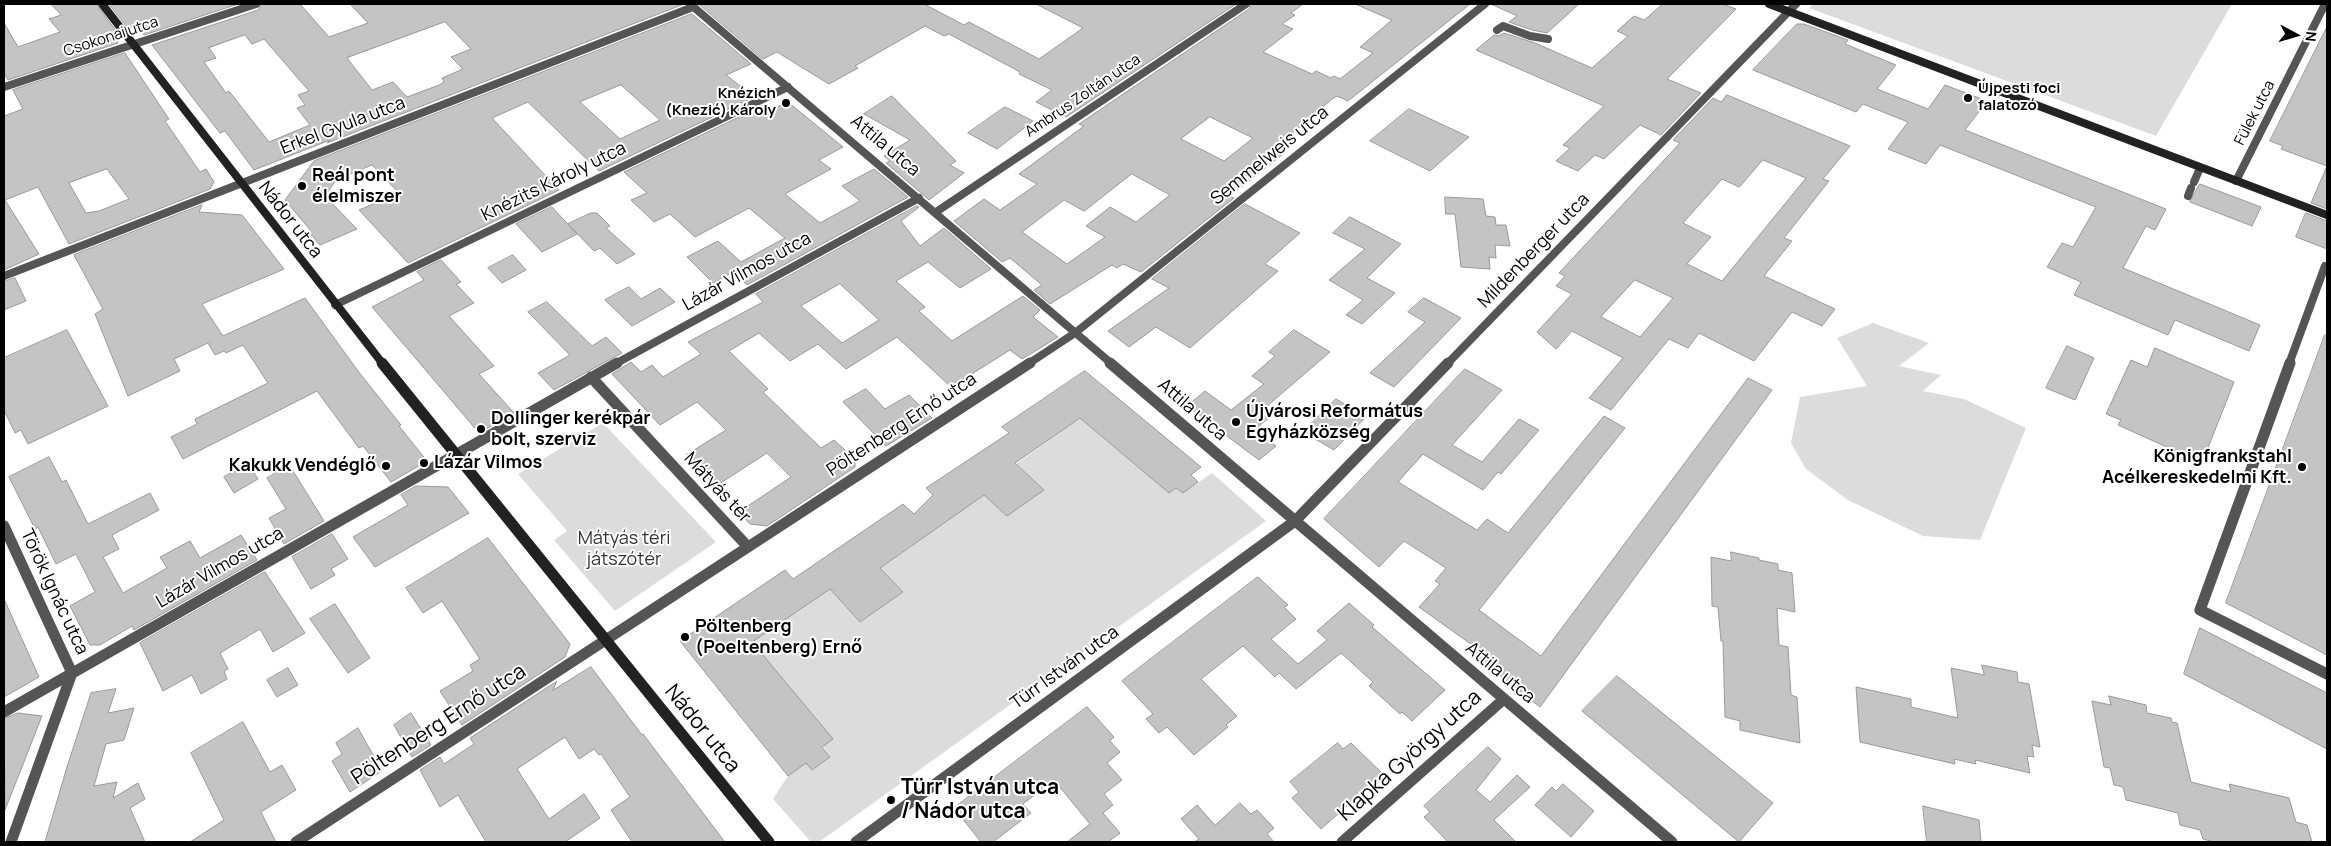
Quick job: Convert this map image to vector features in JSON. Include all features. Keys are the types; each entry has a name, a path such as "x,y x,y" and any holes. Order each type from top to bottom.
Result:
{"street":[{"name":"Nádor utca","path":"102,4 335,305 454,455"},
{"name":"Csokonai utca","path":"4,87 256,4"},
{"name":"Ambrus Zoltán utca","path":"936,212 1246,4"},
{"name":"Semmelweis utca","path":"1075,333 1485,4"},
{"path":"1769,4 1793,8 2327,216"},
{"name":"Fülek utca","path":"2236,182 2325,4"},
{"name":"Attila utca","path":"691,5 920,198 1075,333 1672,842"},
{"name":"Erkel Gyula utca","path":"4,276 691,5"},
{"name":"Mildenberger utca","path":"1295,521 1793,8"},
{"path":"1497,30 1503,26 1530,36 1548,39"},
{"name":"Knézits Károly utca","path":"335,305 788,87"},
{"path":"2191,188 2200,168"},
{"name":"Lázár Vilmos utca","path":"591,377 920,198"},
{"path":"2327,266 2200,610 2327,674"},
{"name":"Pöltenberg Ernő utca","path":"748,547 1075,333"},
{"path":"591,377 454,455 605,641"},
{"name":"Mátyás tér","path":"591,377 748,547 605,641"},
{"name":"Lázár Vilmos utca","path":"4,712 454,455"},
{"name":"Türr István utca","path":"856,842 1295,521"},
{"name":"Török Ignác utca","path":"4,526 72,673 11,842"},
{"name":"Nádor utca","path":"605,641 769,842"},
{"name":"Pöltenberg Ernő utca","path":"296,842 605,641"},
{"name":"Klapka György utca","path":"1342,842 1504,699"}],"green space":[{"path":"1814,4 2232,4 2156,136 1809,8"},
{"path":"1873,323 1929,343 1899,366 1941,375 1923,391 1964,399 2026,428 1980,540 1923,536 1848,500 1806,469 1791,443 1800,397 1867,386 1837,338"},
{"path":"1080,418 1169,493 1176,488 1183,493 1212,473 1266,521 819,842 811,842 773,799 788,776 806,763 812,770 830,756 752,642 829,588 860,622 903,592 880,568 984,495 1007,516 1044,490 1016,464"},
{"name":"Mátyás téri játszótér","path":"603,423 716,542 615,611 554,540 567,531 518,474"}],"building":[{"path":"51,4 96,4 120,36 115,39 118,43 8,80 4,73 4,23 18,47 60,32 49,19 61,15"},
{"path":"109,4 238,4 144,35 136,24 129,29"},
{"path":"262,4 300,4 329,37 368,23 350,4 684,4 254,170 225,131 220,133 152,45 258,10","holes":["445,22 471,49 451,57 463,69 442,78 444,82 439,85 407,97 393,82 372,90 347,58","245,35 252,44 264,39 309,91 298,95 305,105 297,108 310,125 269,142 229,91 226,93 204,62 216,58 209,48"]},
{"path":"699,4 924,4 964,25 969,22 1039,59 1083,28 1036,4 1236,4 1066,117 1036,102 1052,90 1019,74 1020,72 949,34 944,36 925,26 855,66 858,68 829,84 777,52 763,59"},
{"path":"1252,4 1303,4 1291,13 1295,15 1282,24 1293,29 1263,52 1312,74 1316,71 1331,78 1334,76 1340,79 1373,53 1360,47 1392,20 1355,4 1470,4 1348,101 1337,96 1332,99 1280,144 1284,146 1278,151 1283,154 1230,196 1234,198 1141,272 1123,264 1117,268 1112,265 1050,304 1034,290 1042,285 1010,258 1002,262 954,221 984,199 1000,210 1037,184 1019,174 1084,126 1079,124 1249,9","holes":["1210,117 1253,138 1224,161 1181,139","1132,174 1170,195 1136,222 1110,207 1086,226 1105,237 1067,264 1022,232 1064,200 1084,211"]},
{"path":"1491,4 1579,4 1547,33 1509,22 1517,16"},
{"path":"1663,4 1722,4 1736,9 1667,79 1701,93 1661,135 1640,125 1604,159 1595,155 1578,171 1556,161 1570,148 1563,145 1604,106 1476,50 1494,35 1498,36 1504,33 1535,43 1592,68 1628,36 1617,31 1634,16 1644,20"},
{"path":"692,14 751,64 726,75 754,97 599,171 528,102 492,118 559,190 408,263 359,210 399,193 372,165 336,180 325,196 357,229 320,245 285,200 314,161","holes":["621,85 660,120 620,139 580,102"]},
{"path":"1797,24 1804,24 1848,40 1845,44 1896,65 1877,89 1928,109 1945,85 1987,101 1965,130 2166,209 2155,230 2146,226 2123,268 2260,325 2249,351 2175,320 2168,335 2074,295 2081,282 2047,267 2062,243 2073,247 2096,207 1940,145 1926,164 1888,149 1908,122 1863,104 1856,112 1753,70"},
{"path":"2327,27 2327,166 2281,149 2283,146 2270,141"},
{"path":"125,53 169,119 165,121 200,172 206,169 214,182 210,189 69,244 38,187 5,200 39,254 4,270 4,116 23,109 13,90","holes":["107,169 129,199 99,211 86,213 69,183"]},
{"path":"1727,95 1850,146 1823,179 1829,181 1784,238 1792,241 1764,276 1835,309 1822,326 1792,312 1754,361 1699,333 1688,348 1669,339 1611,410 1589,398 1623,358 1572,331 1556,349 1537,332 1572,294 1556,286 1565,276 1559,273 1680,143 1673,140 1713,98 1721,102","holes":["1763,160 1806,178 1722,281 1687,264 1711,237 1683,223 1722,179 1739,187","1635,280 1673,298 1640,337 1601,317"]},
{"path":"892,96 956,161 950,165 964,173 929,200 886,163 890,161 884,156 910,140 864,114"},
{"path":"788,102 843,147 819,160 831,169 785,194 820,223 860,201 842,186 874,169 908,197 747,285 733,272 713,283 687,257 718,241 741,262 785,238 749,208 695,237 670,214 654,222 631,200 647,193 624,172 764,105 771,110"},
{"path":"1005,107 1033,121 997,149 968,133"},
{"path":"1409,109 1469,137 1430,171 1370,141"},
{"path":"2327,166 2327,209 2311,203"},
{"path":"2200,184 2261,207 2252,226 2190,202"},
{"path":"1445,197 1483,199 1486,216 1495,217 1496,225 1506,225 1510,246 1495,245 1496,258 1489,257 1490,269 1461,267 1455,214 1446,214"},
{"path":"1245,204 1300,233 1265,264 1278,271 1190,348 1156,327 1129,347 1108,331 1169,288 1152,279"},
{"path":"202,205 199,212 242,215 284,269 202,304 223,336 305,298 427,461 391,482 363,446 359,448 317,391 183,459 171,437 197,424 195,419 268,383 243,345 226,353 224,351 215,355 208,343 174,359 180,371 128,396 95,314 103,309 74,255"},
{"path":"917,206 919,207 901,221 920,246 944,228 991,269 960,288 928,262 896,281 925,307 919,311 952,341 1023,296 1040,310 1033,317 1058,337 1022,359 1010,350 951,387 897,337 846,369 818,344 790,361 759,333 729,351 768,389 763,392 821,448 834,440 855,459 855,467 767,526 750,524 739,512 791,477 767,453 716,486 686,455 726,430 697,402 660,425 612,374 631,362 641,372 652,365 663,377 701,354 688,342 763,302 756,294","holes":["840,284 879,320 842,343 801,306"]},
{"path":"552,207 577,234 542,252 516,224"},
{"path":"591,213 597,213 610,226 606,228 635,254 617,264 600,248 594,251 568,224"},
{"path":"2306,213 2327,221 2327,249 2296,237"},
{"path":"1350,217 1401,244 1367,278 1395,293 1362,324 1346,315 1363,300 1329,280 1365,249 1333,233"},
{"path":"513,255 526,270 502,283 488,268"},
{"path":"441,260 461,282 456,284 474,303 449,316 494,366 479,374 514,413 479,433 372,307 424,280 417,272"},
{"path":"15,278 26,301 4,310 4,282"},
{"path":"629,287 641,299 660,288 675,302 632,326 605,300"},
{"path":"1424,298 1461,318 1394,387 1370,373 1425,322 1408,312"},
{"path":"547,302 592,346 606,337 622,353 554,390 538,373 570,355 528,312"},
{"path":"67,330 108,406 28,444 21,430 15,433 4,410 4,358"},
{"path":"1294,330 1330,352 1266,407 1275,413 1254,430 1276,446 1259,460 1187,406 1205,391 1231,410 1264,384 1252,376 1275,356 1269,352"},
{"name":"Königfrankstahl Acélkereskedelmi Kft.","path":"2325,335 2327,336 2327,655 2226,603"},
{"path":"2067,346 2094,358 2075,400 2046,388"},
{"path":"2155,348 2234,382 2202,463 2118,425 2121,420 2106,414 2131,360 2147,367"},
{"path":"1465,369 1502,390 1452,445 1482,462 1519,419 1539,430 1501,474 1498,472 1483,490 1423,454 1398,482 1477,530 1487,519 1508,533 1604,416 1625,428 1479,610 1541,656 1748,378 1772,390 1540,707 1470,652 1475,647 1419,607 1440,584 1435,581 1446,568 1404,541 1379,567 1324,519"},
{"path":"1085,371 1201,467 1191,475 1198,482 1183,493 1176,488 1169,493 1080,418 1015,463 1044,490 1007,516 984,495 880,568 903,592 860,622 830,589 752,642 833,739 822,747 830,757 812,770 806,763 788,776 680,641 785,570 793,579 903,504 914,514 933,495 926,488 1009,433 1002,427"},
{"path":"866,389 885,409 909,395 932,418 886,446 843,402"},
{"path":"1336,399 1366,417 1334,450 1303,432"},
{"path":"49,457 62,482 66,480 88,524 150,493 159,510 112,535 119,549 103,557 123,593 167,568 160,557 190,541 200,558 241,535 257,560 134,630 132,626 100,645 90,645 70,606 95,592 76,554 56,564 38,527 35,529 9,477"},
{"path":"248,464 258,479 234,493 224,477"},
{"path":"290,466 324,521 284,544 269,518 286,509 267,478"},
{"path":"416,486 448,487 469,513 375,567 353,537 408,505 401,495"},
{"path":"332,534 348,559 331,569 335,575 311,589 292,557"},
{"path":"488,538 570,644 565,657 462,725 440,691 473,671 470,665 480,659 442,601 423,613 406,588"},
{"path":"1731,552 1778,564 1778,570 1792,573 1795,612 1777,608 1779,645 1788,647 1791,695 1797,697 1800,743 1740,730 1740,721 1725,717 1723,641 1721,641 1718,607 1712,606 1711,557 1731,561"},
{"path":"265,572 305,633 273,652 260,629 220,653 228,669 224,671 227,679 201,694 192,675 163,691 140,643"},
{"path":"1258,577 1288,605 1284,607 1296,619 1271,639 1298,664 1327,640 1317,631 1349,603 1374,625 1372,627 1445,690 1412,721 1402,712 1400,714 1369,686 1373,682 1341,653 1296,689 1279,673 1275,677 1243,646 1201,679 1237,716 1226,725 1228,727 1194,755 1167,727 1159,733 1146,719 1153,714 1122,681"},
{"path":"4,599 39,677 4,697"},
{"path":"335,604 370,658 348,673 310,619"},
{"path":"2200,628 2327,693 2327,749 2184,674"},
{"path":"1982,665 2017,672 2018,682 2029,684 2040,747 2032,745 2034,757 2027,756 2030,773 1975,760 1976,764 1954,759 1955,764 1860,742 1856,687 1911,699 1911,707 1958,718 1951,668 1984,675"},
{"path":"591,667 725,842 632,842 611,810 630,797 601,754 599,755 594,749 579,759 565,737 517,769 549,819 584,794 600,818 565,842 486,842 458,795 440,807 420,770 440,757 444,764 474,744 470,738 557,681 553,690"},
{"path":"288,668 298,685 277,697 267,680"},
{"path":"1617,676 1773,803 1739,842 1582,711"},
{"path":"116,689 108,713 134,708 124,740 106,744 94,786 117,782 113,798 138,783 145,799 130,808 145,842 45,842 91,693"},
{"path":"2109,696 2146,705 2147,713 2171,718 2172,722 2177,723 2191,782 2231,792 2229,784 2289,798 2296,822 2307,825 2312,842 2214,842 2203,839 2200,830 2180,825 2178,813 2126,800 2123,787 2114,785 2110,768 2104,767 2092,701 2111,705"},
{"path":"1087,707 1114,737 1110,741 1120,752 1107,763 1122,780 1104,794 1113,805 1103,813 1120,833 1108,842 1067,842 1090,824 1054,780 1023,804 1031,813 993,842 981,842 954,808"},
{"path":"18,713 42,716 5,810 4,719"},
{"path":"411,713 431,745 412,757 394,725"},
{"path":"243,722 270,772 282,765 296,790 261,812 276,842 190,842 224,820 191,753"},
{"path":"358,728 382,771 350,792 332,761 342,754 336,743"},
{"path":"1338,743 1343,749 1351,743 1383,774 1321,829 1292,798 1299,792 1290,782"},
{"path":"1488,747 1501,759 1476,790 1490,802 1517,775 1530,787 1494,820 1516,842 1448,842 1424,817 1430,812 1424,806"},
{"path":"1563,784 1594,811 1571,837 1535,805 1552,787 1556,791"},
{"path":"1240,803 1251,814 1257,810 1274,828 1267,834 1274,842 1194,842 1199,839 1181,819 1197,805 1215,825"},
{"path":"1923,806 1979,820 1981,842 1927,842"}],"place":[{"name":"Újpesti foci falatozó","path":"1968,98"},
{"name":"Knézich (Knezić) Károly","path":"786,103"},
{"name":"Reál pont élelmiszer","path":"302,186"},
{"name":"Újvárosi Református Egyházközség","path":"1236,422"},
{"name":"Dollinger kerékpár bolt, szerviz","path":"481,429"},
{"name":"Lázár Vilmos","path":"424,463"},
{"name":"Kakukk Vendéglő","path":"386,466"},
{"name":"Königfrankstahl Acélkereskedelmi Kft.","path":"2302,467"},
{"name":"Pöltenberg (Poeltenberg) Ernő","path":"685,637"},
{"name":"Türr István utca / Nádor utca","path":"891,800"}]}
